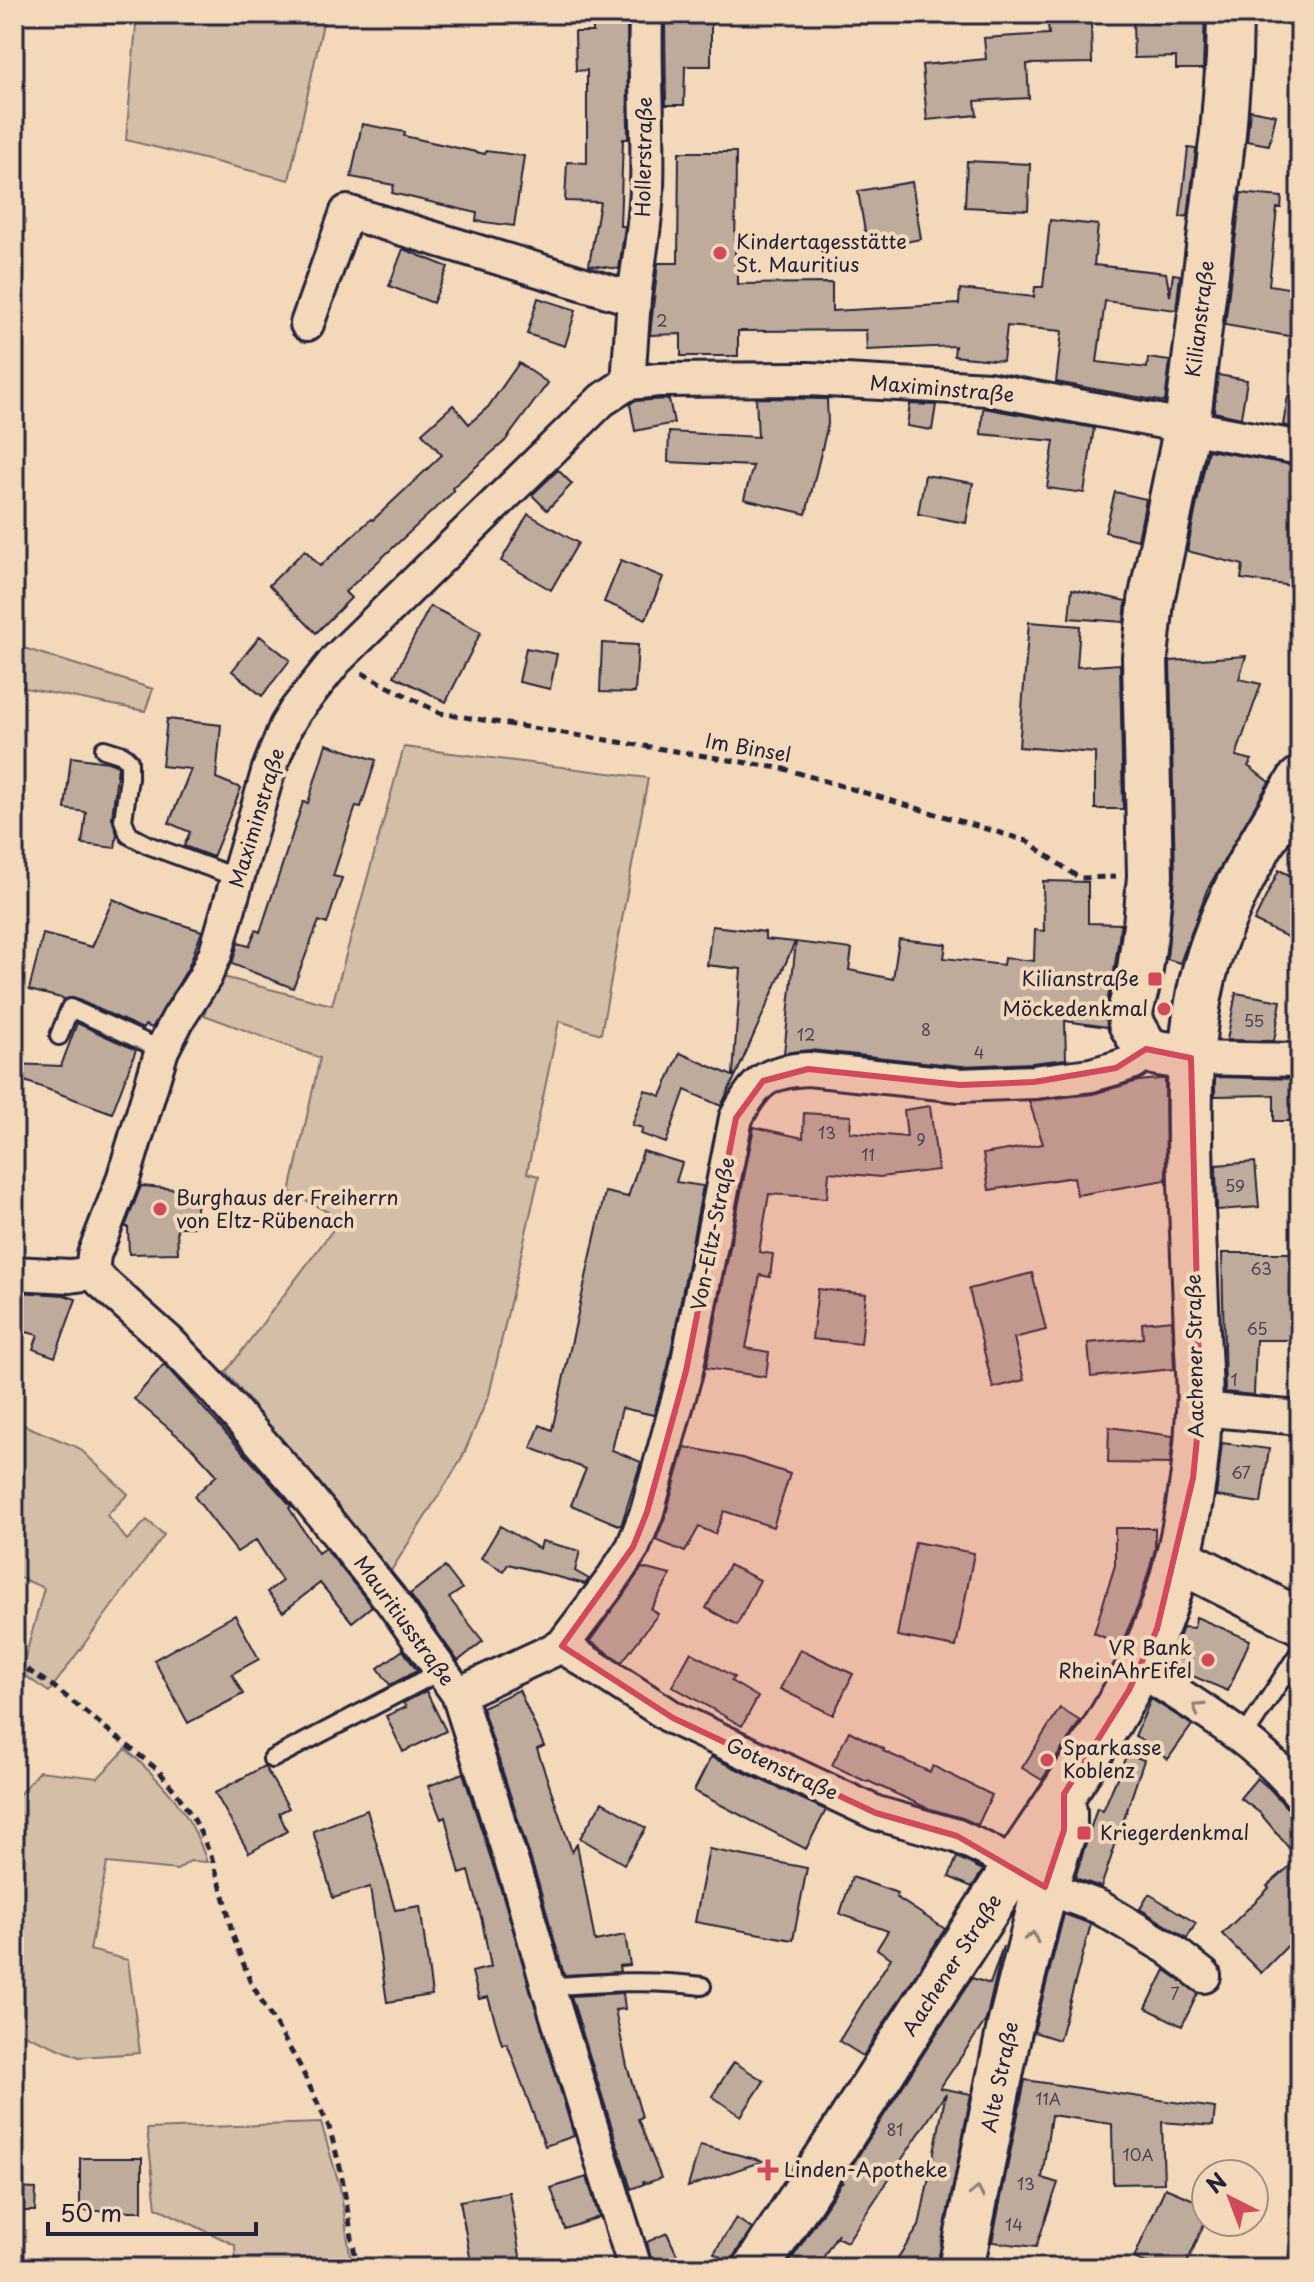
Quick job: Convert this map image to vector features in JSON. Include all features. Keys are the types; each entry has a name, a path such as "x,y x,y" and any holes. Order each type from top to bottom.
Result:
{"main road":[{"name":"Kilianstraße","path":"1146,1049 1131,1023 1130,1012 1139,977 1150,876 1145,657 1151,601 1187,426 1223,134 1230,14"},
{"name":"Aachener Straße","path":"1064,1794 1129,1690 1157,1629 1177,1562 1193,1478 1200,1409 1189,1114 1191,1058 1204,976 1220,930 1257,849 1300,780"},
{"path":"1146,1049 1191,1058"},
{"name":"Alte Straße","path":"961,2268 1010,2026 1029,1877 1064,1830 1064,1794"},
{"name":"Aachener Straße","path":"756,2268 1029,1877"}],"street":[{"name":"Hollerstraße","path":"634,299 647,191 646,14"},
{"path":"307,324 347,212 634,299 628,383"},
{"name":"Maximinstraße","path":"92,1273 94,1255 122,1183 162,1050 205,977 216,952 269,769 286,726 336,660 602,400 628,383 659,380 809,379 988,389 1300,448"},
{"name":"Von-Eltz-Straße","path":"450,1682 562,1646 633,1547 647,1512 686,1371 736,1118 747,1097 763,1081 783,1070 808,1069 960,1085 1034,1082 1091,1075 1116,1068 1134,1062 1146,1049"},
{"path":"1191,1058 1300,1060"},
{"path":"14,1273 70,1276 92,1273"},
{"name":"Mauritiusstraße","path":"92,1273 170,1343 233,1411 348,1545 450,1682 521,1891 635,2268"},
{"path":"1200,1409 1300,1418"},
{"path":"1177,1562 1300,1615"},
{"name":"Gotenstraße","path":"562,1646 673,1718 876,1813 957,1836 989,1851 1029,1877"},
{"path":"1139,1669 1243,1738 1269,1760 1300,1794"},
{"path":"1029,1877 1099,1907 1168,1948 1204,1976"}],"lane":[{"path":"104,749 123,755 129,761 123,820 131,837 238,878"},
{"path":"59,1036 70,1008 162,1050"},
{"path":"1177,1562 1300,1637"},
{"path":"1243,1738 1300,1651"},
{"path":"272,1759 450,1682"},
{"path":"548,1987 628,1981 702,1986"}],"path":[{"name":"Im Binsel","path":"336,660 440,713 785,769 1027,841 1079,878 1150,876"},
{"path":"14,1665 21,1666 53,1686 159,1771 195,1821 211,1856 232,1933 250,1981 300,2066 329,2127 346,2196 357,2268"}],"highlighted area":[{"path":"1146,1049 1191,1058 1200,1409 1193,1478 1157,1629 1129,1690 1064,1794 1064,1830 1045,1887 957,1836 876,1813 673,1718 562,1646 633,1547 647,1512 686,1371 736,1118 763,1081 808,1069 960,1085 1034,1082 1116,1068"}],"shaded area":[{"path":"137,14 325,14 289,180 126,140"},
{"path":"14,645 153,689 145,711 14,686"},
{"path":"404,747 648,778 601,1034 559,1021 527,1173 539,1176 489,1395 461,1460 389,1574 226,1372 341,1219 290,1192 320,1058 204,1015 219,976 332,1005"},
{"path":"14,1421 79,1448 128,1494 107,1515 127,1540 147,1520 164,1535 49,1692 21,1673 44,1588 14,1575"},
{"path":"126,1749 175,1800 193,1827 207,1862 190,1861 177,1870 107,1863 90,1950 128,1960 140,2053 79,2057 14,2030 14,1796 18,1796 39,1771 98,1778"},
{"path":"321,2123 340,2187 352,2268 236,2268 235,2245 156,2207 147,2129"}],"building":[{"path":"593,14 627,14 628,139 623,139 620,226 625,226 619,269 589,265 600,202 565,201 567,162 587,163 587,70 576,71 575,32 593,32"},
{"path":"1176,14 1205,14 1203,69 1176,69 1176,57 1134,58 1133,22 1176,22"},
{"path":"665,21 711,22 711,66 685,66 684,105 666,105"},
{"path":"1091,23 1092,63 1027,64 1029,98 975,101 977,115 927,120 922,65 986,59 984,38 1049,34 1048,24"},
{"path":"1250,110 1276,115 1269,145 1247,141"},
{"path":"362,124 405,132 404,136 485,154 486,151 524,156 514,226 476,221 477,213 392,193 394,185 351,177"},
{"path":"1188,148 1196,149 1188,216 1180,217"},
{"path":"679,152 736,152 735,268 738,268 738,284 832,283 832,311 959,304 960,289 1034,297 1035,287 1043,287 1050,220 1098,225 1094,265 1166,273 1170,296 1173,274 1180,275 1176,310 1105,301 1097,362 1147,368 1148,358 1170,361 1165,402 1056,382 1062,331 1007,326 1003,361 954,356 955,346 867,350 866,330 738,331 738,356 681,356 681,334 650,335 658,263 678,263"},
{"path":"967,161 1030,164 1028,210 965,207"},
{"path":"912,182 921,239 868,249 858,191"},
{"path":"1241,193 1282,197 1281,208 1277,208 1269,285 1300,290 1300,338 1225,325"},
{"path":"403,249 448,267 433,303 389,286"},
{"path":"538,298 576,310 565,346 527,334"},
{"path":"519,363 548,383 505,441 345,592 351,598 316,633 269,585 305,550 320,566 373,520 442,455 422,433 453,405 469,424 488,407"},
{"path":"1218,375 1247,380 1241,418 1214,412"},
{"path":"1288,396 1300,397 1300,429 1283,425"},
{"path":"756,398 827,399 828,424 806,514 744,499 753,466 668,462 669,432 758,437"},
{"path":"669,399 674,423 635,431 630,404 634,401"},
{"path":"910,404 936,405 932,430 907,426"},
{"path":"983,408 1094,428 1084,493 1047,488 1054,441 981,434"},
{"path":"1208,450 1300,466 1300,587 1241,579 1243,565 1187,551"},
{"path":"558,470 572,484 547,510 532,495"},
{"path":"925,475 973,483 966,523 918,514"},
{"path":"1115,492 1146,499 1138,540 1105,532"},
{"path":"528,514 578,543 551,590 501,561"},
{"path":"621,560 663,577 646,619 604,602"},
{"path":"1072,589 1126,601 1124,622 1069,618"},
{"path":"430,606 481,632 446,702 394,676"},
{"path":"1029,622 1080,626 1077,667 1120,664 1123,809 1095,809 1095,753 1019,747"},
{"path":"260,636 290,660 262,696 232,671"},
{"path":"602,643 638,645 635,693 600,692"},
{"path":"526,648 557,654 550,689 519,682"},
{"path":"1246,656 1239,679 1261,684 1236,756 1252,760 1248,766 1269,782 1207,890 1180,963 1167,959 1175,876 1170,661"},
{"path":"167,719 221,725 216,778 241,788 213,857 184,846 190,832 169,823 191,769 162,766"},
{"path":"326,744 376,760 361,807 356,806 333,876 342,878 327,924 319,921 293,988 232,964 238,943 249,946 256,930 260,932 303,802 308,803"},
{"path":"71,757 118,766 112,818 117,834 115,848 82,844 86,812 65,809"},
{"path":"1279,870 1300,880 1300,943 1254,921"},
{"path":"1043,881 1088,882 1088,923 1121,924 1106,1006 1107,1027 1065,1021 1066,1059 961,1066 810,1050 784,1053 796,942 852,949 849,970 893,979 899,939 946,944 944,958 1003,965 1004,958 1034,961 1035,930 1044,931"},
{"path":"113,899 142,912 202,931 188,968 152,1028 145,1025 143,1029 74,998 65,999 29,990 43,934 92,947"},
{"path":"712,926 765,932 765,939 795,942 736,1075 733,1074 741,969 707,965"},
{"path":"1236,993 1281,1001 1274,1041 1227,1040"},
{"path":"77,1023 136,1050 112,1113 14,1077 14,1064 61,1066"},
{"path":"680,1053 735,1077 721,1106 685,1090 666,1143 641,1134 643,1128 632,1125 645,1090 661,1096"},
{"path":"1215,1077 1300,1079 1300,1121 1274,1121 1274,1095 1215,1096"},
{"path":"1165,1079 1166,1180 1077,1195 1074,1177 989,1190 983,1154 1043,1144 1029,1101 1093,1094 1138,1081"},
{"path":"930,1106 938,1170 880,1177 829,1172 827,1198 769,1194 759,1252 773,1254 770,1277 760,1275 746,1348 769,1352 766,1377 706,1368 754,1127 803,1138 804,1113 851,1116 850,1132 907,1137 904,1110"},
{"path":"643,1151 682,1163 676,1182 703,1186 668,1367 654,1415 622,1408 612,1450 641,1462 621,1526 571,1505 586,1469 531,1448 540,1425 552,1430 605,1192 628,1197"},
{"path":"1255,1162 1259,1207 1217,1210 1216,1165"},
{"name":"Burghaus der Freiherrn von Eltz-Rübenach","path":"141,1186 198,1191 194,1227 177,1227 178,1253 129,1254 128,1227 125,1227"},
{"path":"1222,1253 1300,1253 1300,1340 1256,1340 1254,1395 1225,1392"},
{"path":"1032,1273 1046,1330 1014,1338 1024,1380 993,1388 969,1289"},
{"path":"818,1289 866,1294 861,1344 812,1339"},
{"path":"18,1292 64,1295 76,1299 55,1357 33,1349 38,1335 14,1329"},
{"path":"1172,1320 1174,1369 1091,1377 1088,1343 1143,1338 1142,1323"},
{"path":"164,1364 291,1506 289,1508 318,1553 325,1548 372,1606 352,1622 320,1583 283,1612 267,1592 282,1581 256,1540 237,1552 194,1496 217,1475 193,1449 134,1399"},
{"path":"1109,1427 1173,1436 1170,1464 1108,1463"},
{"path":"1222,1443 1269,1449 1261,1503 1216,1496"},
{"path":"685,1447 742,1458 790,1474 773,1527 724,1511 715,1534 699,1527 685,1552 656,1540"},
{"path":"500,1526 540,1549 542,1541 580,1551 575,1571 589,1579 585,1584 508,1564 504,1571 481,1558"},
{"path":"1115,1528 1155,1528 1155,1549 1150,1567 1121,1645 1094,1633 1115,1565"},
{"path":"915,1542 974,1553 956,1647 897,1636"},
{"path":"729,1565 760,1580 737,1625 706,1608"},
{"path":"445,1567 462,1589 449,1598 483,1641 458,1661 410,1594"},
{"path":"642,1568 671,1575 651,1609 658,1614 622,1662 590,1641"},
{"path":"235,1615 259,1659 232,1674 243,1694 188,1723 154,1660"},
{"path":"1196,1617 1250,1640 1228,1691 1169,1666 1183,1627 1194,1628"},
{"path":"800,1649 853,1674 833,1715 780,1689"},
{"path":"403,1650 417,1671 390,1685 378,1668"},
{"path":"691,1652 734,1677 731,1681 758,1697 742,1726 672,1686"},
{"path":"519,1690 544,1746 537,1749 572,1852 577,1844 595,1941 625,1935 630,1965 619,1966 620,1972 564,1975 539,1885 482,1707"},
{"path":"426,1691 446,1731 403,1752 386,1716 406,1707 403,1703"},
{"path":"1151,1699 1192,1725 1168,1759 1135,1736"},
{"path":"1060,1708 1080,1721 1042,1780 1022,1768"},
{"path":"849,1731 883,1751 930,1772 933,1766 992,1795 978,1825 927,1808 832,1765"},
{"path":"1127,1754 1144,1760 1101,1887 1075,1878 1097,1808 1103,1811"},
{"path":"711,1757 826,1810 806,1849 694,1791"},
{"path":"264,1766 289,1808 279,1813 287,1831 249,1853 215,1793"},
{"path":"463,1773 574,2136 545,2146 507,2043 502,2044 488,1997 479,1999 472,1972 491,1967 482,1921 469,1871 460,1874 445,1817 441,1819 428,1786"},
{"path":"1257,1778 1286,1807 1300,1812 1300,1933 1261,1973 1222,1934 1269,1888 1267,1886 1298,1859 1260,1813 1240,1798"},
{"path":"602,1802 646,1828 624,1864 580,1838"},
{"path":"367,1810 395,1910 420,1906 432,1995 387,2002 370,1887 333,1898 313,1831"},
{"path":"709,1849 807,1868 793,1940 695,1922"},
{"path":"957,1857 983,1870 972,1887 949,1877"},
{"path":"852,1877 897,1893 896,1897 945,1929 863,2056 839,2041 891,1958 877,1949 888,1931 840,1914"},
{"path":"1149,1894 1196,1923 1187,1938 1140,1909"},
{"path":"1064,1914 1091,1924 1059,2040 1034,2032"},
{"path":"1003,1946 986,2020 940,2088 971,2094 937,2268 891,2268 919,2226 946,2093 847,2242 836,2237 838,2233 817,2268 786,2268 844,2183 842,2181 972,1978 990,1984"},
{"path":"1165,1970 1198,1993 1182,2026 1146,2008"},
{"path":"623,1993 625,2009 615,2010 642,2117 638,2119 661,2178 643,2182 631,2189 571,1996"},
{"path":"734,2062 764,2081 741,2116 712,2096"},
{"path":"1025,2080 1215,2108 1213,2126 1162,2122 1164,2183 1113,2184 1112,2124 1051,2115 1042,2178 1058,2183 1036,2247 992,2242"},
{"path":"700,2145 763,2161 688,2187"},
{"path":"80,2158 142,2158 142,2211 80,2211"},
{"path":"587,2177 599,2217 565,2229 551,2188"},
{"path":"14,2188 36,2189 35,2211 14,2211"},
{"path":"1165,2188 1190,2198 1190,2238 1198,2238 1185,2268 1158,2268 1134,2258"},
{"path":"509,2192 522,2268 472,2268 460,2201"},
{"path":"736,2218 752,2229 732,2264 714,2253"},
{"path":"667,2233 683,2268 653,2268 647,2242"}],"place":[{"name":"Kindertagesstätte St. Mauritius","path":"720,253"},
{"name":"Kilianstraße","path":"1155,979"},
{"name":"Möckedenkmal","path":"1164,1009"},
{"name":"Burghaus der Freiherrn von Eltz-Rübenach","path":"160,1209"},
{"name":"VR Bank RheinAhrEifel","path":"1208,1660"},
{"name":"Sparkasse Koblenz","path":"1047,1760"},
{"name":"Kriegerdenkmal","path":"1084,1833"},
{"name":"Linden-Apotheke","path":"768,2170"}]}
